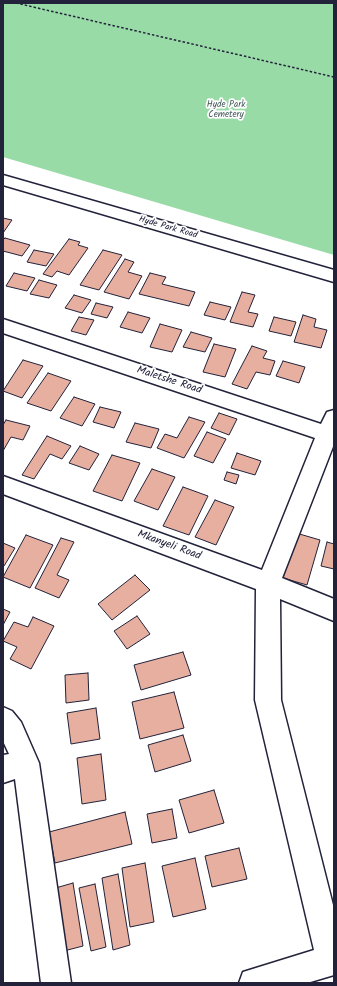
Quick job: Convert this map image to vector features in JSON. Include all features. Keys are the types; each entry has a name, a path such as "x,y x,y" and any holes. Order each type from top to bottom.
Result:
{"street":[{"name":"Hyde Park Road","path":"3,180 334,276"},
{"name":"Maletshe Road","path":"3,326 332,429"},
{"path":"254,983 333,960 268,700 268,583 332,429"},
{"name":"Mkanyeli Road","path":"3,485 268,583 334,610"},
{"path":"3,720 12,731 14,766 56,983"}],"path":[{"path":"16,3 334,77"}],"green space":[{"name":"Hyde Park Cemetery","path":"3,3 334,3 334,255 3,157"}],"building":[{"path":"3,218 12,220 3,233"},
{"path":"5,238 30,245 22,256 3,251 3,240"},
{"path":"69,239 80,242 78,245 88,248 69,275 57,271 52,277 43,274"},
{"path":"34,250 54,254 46,266 27,262"},
{"path":"103,250 122,255 99,290 80,285"},
{"path":"125,259 134,262 128,272 142,276 129,299 104,292"},
{"path":"14,273 35,278 27,291 6,286"},
{"path":"150,273 166,277 162,284 195,292 189,306 139,294"},
{"path":"39,280 57,285 49,298 30,294"},
{"path":"242,292 255,295 248,312 258,314 253,327 230,322"},
{"path":"74,295 91,300 82,313 65,308"},
{"path":"210,302 231,307 225,320 204,315"},
{"path":"96,303 113,307 107,318 91,314"},
{"path":"128,312 150,318 142,333 120,327"},
{"path":"303,315 316,319 314,327 327,330 321,348 294,342"},
{"path":"79,317 94,320 86,335 71,331"},
{"path":"274,317 296,322 291,336 269,331"},
{"path":"160,324 182,330 172,352 150,347"},
{"path":"191,332 212,338 205,352 183,347"},
{"path":"214,344 236,349 225,377 203,372"},
{"path":"252,346 267,351 263,358 275,361 270,375 256,372 247,389 232,384"},
{"path":"23,360 43,366 22,398 3,391"},
{"path":"283,361 305,367 299,383 276,376"},
{"path":"48,373 71,381 51,411 27,403"},
{"path":"74,397 95,404 82,426 60,418"},
{"path":"100,407 121,412 114,428 93,422"},
{"path":"219,413 237,419 229,435 211,428"},
{"path":"189,417 205,422 184,458 157,448 165,434 177,438"},
{"path":"6,420 30,426 23,440 11,437 3,451 3,425"},
{"path":"135,423 159,429 151,448 126,442"},
{"path":"207,432 226,439 213,463 194,456"},
{"path":"47,436 71,446 62,459 50,454 34,479 22,475"},
{"path":"80,446 99,454 89,470 69,463"},
{"path":"237,453 261,461 255,475 231,468"},
{"path":"112,455 140,463 122,501 93,491"},
{"path":"152,469 175,477 158,510 134,501"},
{"path":"227,472 239,475 236,484 224,480"},
{"path":"183,487 208,496 189,535 163,526"},
{"path":"215,500 234,507 216,545 195,537"},
{"path":"296,533 320,540 307,585 283,578"},
{"path":"26,535 53,545 30,588 3,577"},
{"path":"61,538 74,542 57,575 69,580 59,598 35,588"},
{"path":"327,542 334,544 334,569 321,566"},
{"path":"3,543 15,548 4,566 3,566"},
{"path":"135,575 150,590 112,620 98,604"},
{"path":"3,609 10,612 3,625"},
{"path":"137,616 150,634 127,649 114,631"},
{"path":"33,617 54,626 31,669 10,659 17,647 3,641 14,622 28,627"},
{"path":"183,652 191,675 141,690 134,665"},
{"path":"88,673 89,700 66,703 65,675"},
{"path":"174,692 184,728 140,739 132,702"},
{"path":"96,708 100,739 71,744 67,713"},
{"path":"183,735 191,761 155,772 148,745"},
{"path":"101,754 106,800 82,804 77,758"},
{"path":"214,790 224,823 189,833 179,800"},
{"path":"172,809 177,838 152,843 147,814"},
{"path":"125,812 132,844 55,863 49,832"},
{"path":"239,848 247,879 212,887 205,856"},
{"path":"195,858 206,909 173,917 162,866"},
{"path":"145,863 154,922 130,927 122,868"},
{"path":"118,874 130,945 113,950 102,878"},
{"path":"73,883 83,946 60,952 52,889"},
{"path":"95,884 106,947 91,951 79,888"}]}
